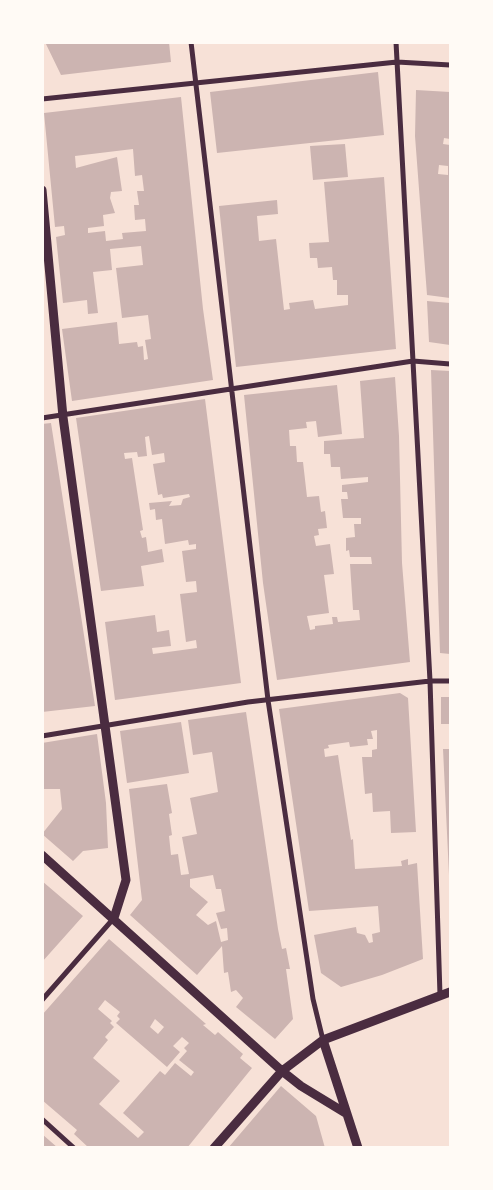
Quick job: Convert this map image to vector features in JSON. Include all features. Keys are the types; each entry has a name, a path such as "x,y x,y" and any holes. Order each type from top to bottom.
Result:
{"street":[{"path":"191,42 268,700 313,999 323,1040 358,1148"},
{"path":"396,42 430,681 440,995"},
{"path":"42,99 397,62 450,65"},
{"path":"42,190 63,417 126,880 114,918 42,1000"},
{"path":"42,418 63,417 413,361 450,364"},
{"path":"42,736 268,700 430,681 450,681"},
{"path":"42,855 282,1071 301,1086 347,1114"},
{"path":"214,1148 282,1071 323,1040 450,992"},
{"path":"42,1119 74,1148"}],"building":[{"path":"45,42 169,42 171,62 61,75"},
{"path":"378,72 384,135 217,153 210,92"},
{"path":"416,90 450,92 450,139 444,138 443,144 450,145 450,298 427,295 415,136","holes":["439,165 448,166 448,175 438,174"]},
{"path":"181,97 203,309 213,380 72,401 62,329 117,322 119,344 137,342 138,347 143,346 144,360 148,359 145,340 151,339 148,315 122,318 116,268 143,265 141,246 110,249 112,270 93,272 98,313 88,314 87,300 63,303 56,237 65,235 64,226 55,227 44,113","holes":["133,149 135,176 142,175 144,191 137,191 139,205 134,205 135,220 145,219 146,231 122,233 123,239 106,241 105,231 88,233 88,228 104,226 103,215 115,213 110,198 111,192 122,191 117,157 76,168 75,156"]},
{"path":"345,144 348,177 313,180 310,146"},
{"path":"384,177 396,349 236,367 219,206 277,200 278,214 257,216 259,241 276,239 284,310 290,309 289,303 313,300 315,309 348,305 348,295 337,295 337,280 333,280 332,267 318,268 317,258 310,258 309,243 329,242 324,182"},
{"path":"427,301 450,303 450,345 429,342"},
{"path":"431,370 450,371 450,654 440,653"},
{"path":"395,377 399,436 402,563 410,662 277,680 263,583 244,395 337,385 342,434 318,437 316,421 306,422 307,428 289,430 290,446 296,446 297,462 303,462 307,497 319,496 321,512 325,511 327,528 318,529 319,535 314,536 316,546 330,544 334,574 324,575 329,613 307,616 310,630 315,629 315,626 333,624 332,617 337,617 338,622 360,620 359,610 353,610 350,564 372,564 371,557 350,557 349,550 346,551 346,538 355,537 354,524 361,524 361,518 343,518 341,499 348,499 347,492 342,492 342,485 368,482 368,477 341,479 340,467 331,467 330,454 324,454 324,441 364,438 360,381"},
{"path":"205,399 241,683 115,700 105,622 155,615 157,632 169,630 171,646 152,648 153,654 197,648 196,640 186,642 180,594 197,592 196,581 186,582 182,551 196,549 196,544 189,545 188,540 165,544 162,519 156,520 155,509 150,510 149,503 172,501 169,506 181,505 183,499 190,497 189,494 163,498 162,494 158,495 153,464 165,462 164,453 152,455 149,436 145,437 147,456 138,457 137,452 124,453 125,459 132,458 143,530 140,531 142,538 146,537 148,552 162,549 164,562 141,566 144,586 101,591 76,418"},
{"path":"51,423 95,706 42,712 42,424"},
{"path":"400,693 408,698 416,832 391,833 390,811 373,812 372,793 365,794 362,757 372,757 372,750 377,749 377,730 371,731 373,739 367,739 368,745 350,747 349,742 328,745 329,748 324,749 325,757 338,755 351,840 353,839 355,869 402,866 401,861 408,859 408,865 417,863 423,959 382,975 341,987 321,973 314,935 356,927 357,933 365,935 369,943 373,942 372,934 380,932 378,906 309,911 279,709"},
{"path":"441,697 450,697 450,724 441,724"},
{"path":"246,712 278,929 282,949 286,948 290,969 286,969 293,1019 275,1039 236,1007 243,998 236,990 231,992 228,972 224,973 222,946 197,975 130,915 142,900 129,789 167,784 172,813 169,814 172,835 169,836 171,855 178,854 181,875 189,874 182,837 197,834 190,798 218,792 212,752 193,755 188,720","holes":["213,875 216,889 221,889 225,911 216,913 221,929 227,928 228,940 221,942 216,921 208,925 196,915 208,902 190,887 190,879"]},
{"path":"181,722 189,773 127,783 120,731"},
{"path":"97,734 106,803 108,848 83,851 73,861 42,834 62,809 60,789 42,789 42,743"},
{"path":"443,749 450,749 450,875 449,875"},
{"path":"42,881 83,916 42,962"},
{"path":"109,939 206,1024 203,1025 215,1035 218,1032 243,1054 240,1058 252,1068 187,1148 89,1148 74,1134 77,1130 42,1100 42,1015","holes":["105,1000 120,1012 117,1016 120,1019 116,1023 167,1067 180,1052 173,1046 182,1037 189,1043 184,1048 187,1051 179,1060 194,1072 191,1076 175,1063 165,1075 160,1071 123,1113 144,1132 138,1138 99,1104 120,1081 93,1058 108,1040 105,1037 114,1027 110,1023 112,1021 98,1009","155,1019 164,1027 158,1034 150,1027"]},
{"path":"281,1086 316,1116 325,1148 228,1148"},
{"path":"42,1134 58,1148 42,1148"}]}
